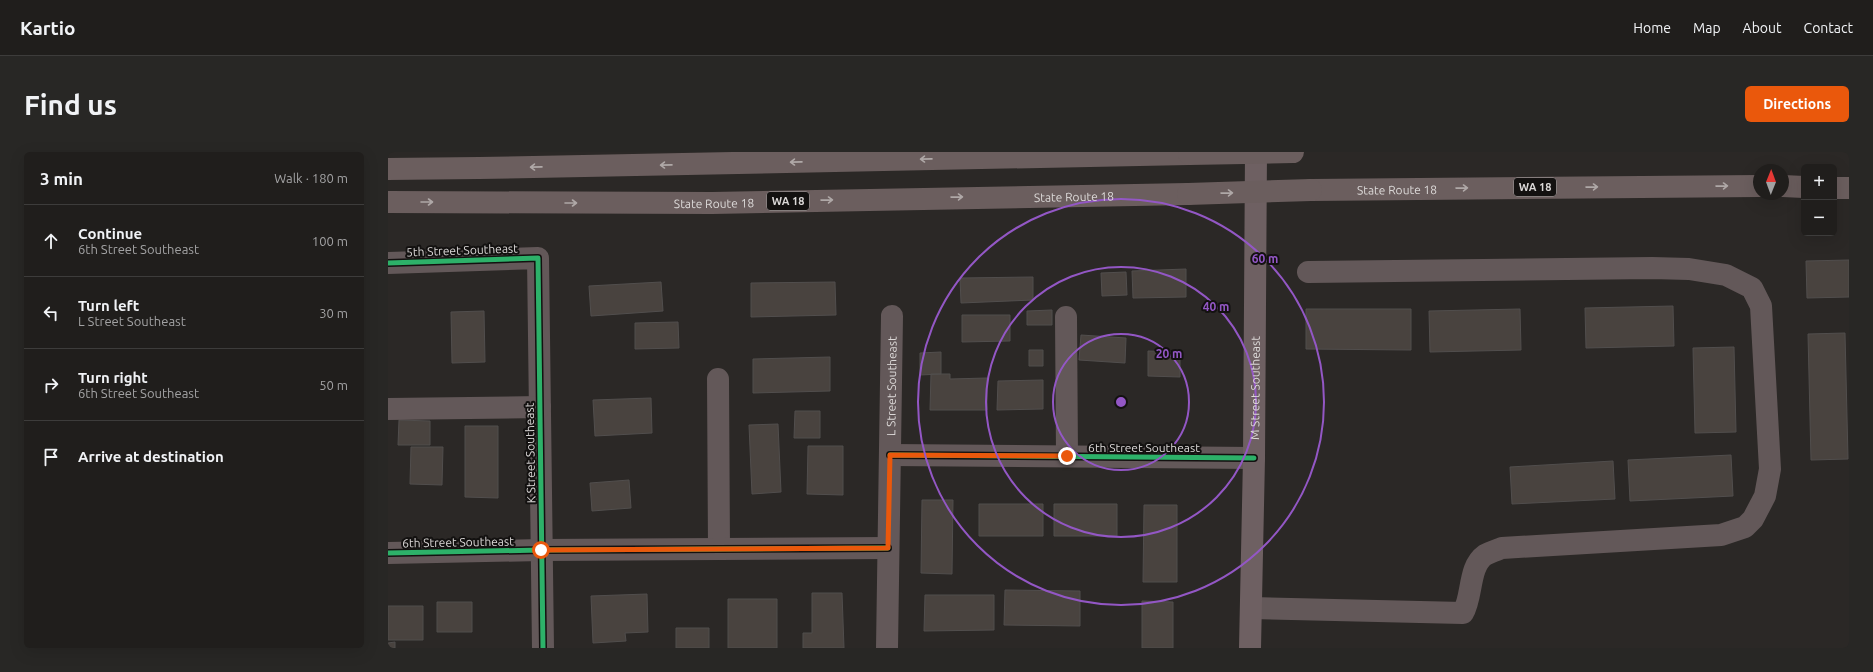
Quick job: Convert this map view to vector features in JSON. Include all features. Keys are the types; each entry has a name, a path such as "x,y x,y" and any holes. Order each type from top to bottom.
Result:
{"highway":[{"path":"388,169 1293,152"},
{"name":"State Route 18","path":"388,202 712,203 1188,194 1311,190 1753,186"},
{"path":"1789,186 1801,187"},
{"path":"1837,188 1849,188"}],"main road":[{"name":"M Street Southeast","path":"1250,648 1254,458 1256,152"}],"street":[{"name":"5th Street Southeast","path":"388,263 538,258"},
{"name":"K Street Southeast","path":"538,258 543,648"},
{"path":"1251,608 1463,613 1468,605 1476,568 1484,555 1502,548 1721,535 1745,527 1753,519 1765,496 1770,469 1761,306 1752,288 1726,275 1689,269 1652,268 1308,272"},
{"name":"L Street Southeast","path":"887,648 892,316"},
{"path":"1066,317 1067,456"},
{"path":"718,379 719,549"},
{"path":"388,409 540,407"},
{"name":"6th Street Southeast","path":"890,455 1254,458"},
{"name":"6th Street Southeast","path":"388,553 541,550 888,548"}],"building":[{"path":"1849,260 1849,297 1807,298 1806,261"},
{"path":"1186,269 1186,297 1133,298 1132,271"},
{"path":"1126,272 1127,295 1102,296 1101,273"},
{"path":"1033,277 1033,300 961,303 960,278"},
{"path":"661,282 663,311 591,316 589,286"},
{"path":"835,282 836,315 751,317 751,283"},
{"path":"1673,306 1674,346 1586,348 1585,308"},
{"path":"1306,309 1411,309 1411,350 1306,349"},
{"path":"1520,309 1521,350 1430,352 1429,311"},
{"path":"1052,310 1052,325 1027,325 1027,311"},
{"path":"484,311 485,362 452,363 451,312"},
{"path":"962,315 1010,315 1010,341 962,342"},
{"path":"678,322 679,348 635,349 635,323"},
{"path":"1845,333 1848,459 1811,460 1808,334"},
{"path":"1081,335 1126,338 1125,363 1079,360"},
{"path":"1734,347 1736,432 1695,433 1693,348"},
{"path":"1029,350 1043,350 1043,366 1029,366"},
{"path":"1148,351 1180,352 1180,377 1148,376"},
{"path":"941,352 941,374 920,375 920,353"},
{"path":"830,357 830,391 753,393 753,359"},
{"path":"931,374 950,374 950,379 987,378 987,410 930,410"},
{"path":"1043,380 1043,409 997,410 998,381"},
{"path":"651,398 652,433 595,436 593,400"},
{"path":"795,411 820,411 820,438 794,438"},
{"path":"399,420 430,421 430,445 398,445"},
{"path":"778,424 781,492 752,494 749,425"},
{"path":"465,426 498,426 498,498 465,497"},
{"path":"808,446 843,446 843,495 807,494"},
{"path":"411,447 443,447 442,485 410,484"},
{"path":"1731,455 1733,496 1630,501 1628,460"},
{"path":"1613,461 1615,499 1512,504 1510,467"},
{"path":"629,480 631,508 592,511 590,483"},
{"path":"922,500 953,500 952,574 921,573"},
{"path":"979,504 1043,504 1043,536 979,536"},
{"path":"1054,504 1117,504 1117,536 1054,536"},
{"path":"1144,505 1177,505 1177,582 1143,582"},
{"path":"1005,590 1080,591 1080,626 1004,625"},
{"path":"812,593 842,593 844,648 803,648 803,633 812,633"},
{"path":"647,594 648,632 625,633 626,641 593,643 591,596"},
{"path":"925,595 994,595 994,630 924,631"},
{"path":"728,599 777,599 777,648 728,648"},
{"path":"1142,601 1173,602 1173,648 1142,648"},
{"path":"437,602 472,602 472,632 437,632"},
{"path":"388,606 423,606 423,640 388,640"},
{"path":"676,628 709,628 709,648 676,648"},
{"path":"395,642 395,648 388,648 388,643"}],"cycle path":[{"path":"388,263 538,258 543,648"},
{"path":"890,455 1254,458"},
{"path":"388,553 541,550 888,548"}],"route":[{"path":"541,550 888,548 890,455 1067,456"}]}
